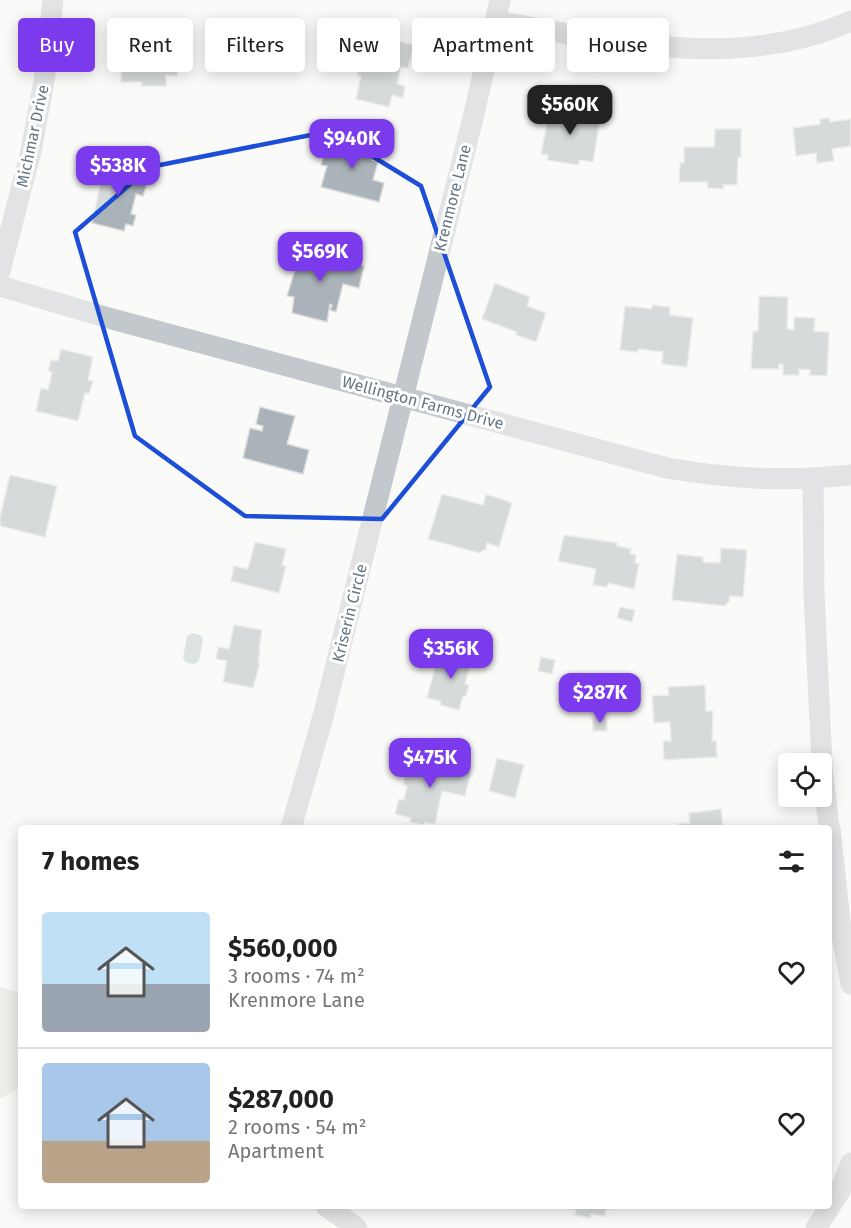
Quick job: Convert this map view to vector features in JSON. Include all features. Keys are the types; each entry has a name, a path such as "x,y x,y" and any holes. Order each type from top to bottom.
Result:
{"street":[{"name":"Michmar Drive","path":"0,271 31,152 45,75 53,0"},
{"name":"Krenmore Lane","path":"497,18 500,0"},
{"path":"555,31 676,49 722,49 795,41 851,21"},
{"name":"Krenmore Lane","path":"402,396 483,72"},
{"name":"Wellington Farms Drive","path":"0,286 112,319 667,468 717,477 769,480 851,476"},
{"name":"Kriserin Circle","path":"292,825 324,713 402,396"},
{"path":"813,479 814,594 821,753"},
{"path":"827,807 829,825"},
{"path":"832,842 844,896 851,984"},
{"path":"832,1203 840,1191 851,1163"},
{"path":"330,1209 357,1228"},
{"path":"816,1228 828,1209"}],"highlighted area":[{"path":"331,131 421,186 490,387 382,519 245,516 135,436 75,232 150,167"}],"shaded area":[{"path":"192,633 200,635 203,639 199,661 194,664 187,663 183,658 187,636"},
{"path":"0,987 18,992 18,1089 0,1099"}],"building":[{"path":"400,42 412,45 408,68 401,67 400,71"},
{"path":"121,72 177,72 177,76 166,75 166,86 142,86 142,82 121,82"},
{"path":"358,72 400,72 397,84 405,86 403,98 392,95 389,107 356,99 361,76 357,75"},
{"path":"551,103 572,106 571,116 600,119 593,162 579,160 578,165 547,160 548,155 541,154"},
{"path":"829,118 830,122 851,119 851,146 832,149 834,161 817,163 816,153 796,156 793,128 820,124 820,119"},
{"path":"715,129 741,129 741,157 738,157 737,185 723,185 724,189 708,188 707,182 679,182 680,163 684,163 684,147 714,147"},
{"path":"340,138 375,147 372,160 378,162 373,180 384,183 379,202 321,187 327,166 321,165 326,148 336,151"},
{"path":"106,164 150,175 143,196 136,194 131,214 136,215 133,226 126,224 124,231 92,223 100,186 98,184"},
{"path":"296,248 364,266 359,288 343,284 336,312 330,310 332,305 330,304 327,322 292,313 294,297 287,296 296,267 291,266"},
{"path":"495,283 530,297 527,306 546,313 536,342 482,319"},
{"path":"759,296 788,297 787,329 794,330 794,317 815,318 814,331 829,332 827,376 810,375 810,370 799,369 799,375 783,375 783,364 779,364 779,369 751,369 753,331 758,331"},
{"path":"652,305 670,307 670,315 693,318 687,367 662,364 663,352 638,349 637,352 620,350 625,306 652,309"},
{"path":"61,349 93,357 88,380 93,381 89,394 85,393 78,421 36,411 41,388 48,390 52,372 48,371 51,360 58,361"},
{"path":"260,407 295,416 287,444 309,450 303,474 243,458 250,428 262,431 263,426 256,424"},
{"path":"10,475 57,486 45,537 0,526"},
{"path":"442,494 483,505 486,494 512,503 499,547 487,543 486,549 479,553 428,539"},
{"path":"564,535 617,543 617,546 631,549 630,554 636,555 635,563 639,564 634,589 608,583 607,587 593,585 596,569 558,561"},
{"path":"255,542 286,549 282,566 286,566 279,593 231,581 234,566 248,569"},
{"path":"721,548 747,550 743,597 730,596 729,602 724,606 672,600 677,554 703,557 703,562 720,563"},
{"path":"620,607 635,610 632,622 617,618"},
{"path":"234,625 262,630 258,663 260,663 253,688 223,682 227,661 216,659 218,647 229,649"},
{"path":"450,649 473,655 465,684 469,685 459,710 440,705 441,701 427,698 436,664 445,667"},
{"path":"541,657 555,660 552,674 538,671"},
{"path":"705,685 706,711 713,711 712,741 716,741 717,757 664,760 663,741 671,741 670,722 654,723 652,696 669,695 668,687"},
{"path":"593,717 606,717 607,731 593,731"},
{"path":"421,754 450,761 449,766 471,771 465,796 442,791 435,824 425,822 424,825 410,822 411,818 395,814 399,799 404,800 407,786 403,785 407,768 418,770"},
{"path":"497,758 524,765 515,798 489,791"},
{"path":"721,809 723,825 678,825 690,823 689,813"},
{"path":"568,1209 606,1209 605,1216 591,1214 590,1218 575,1215 576,1210"}]}
